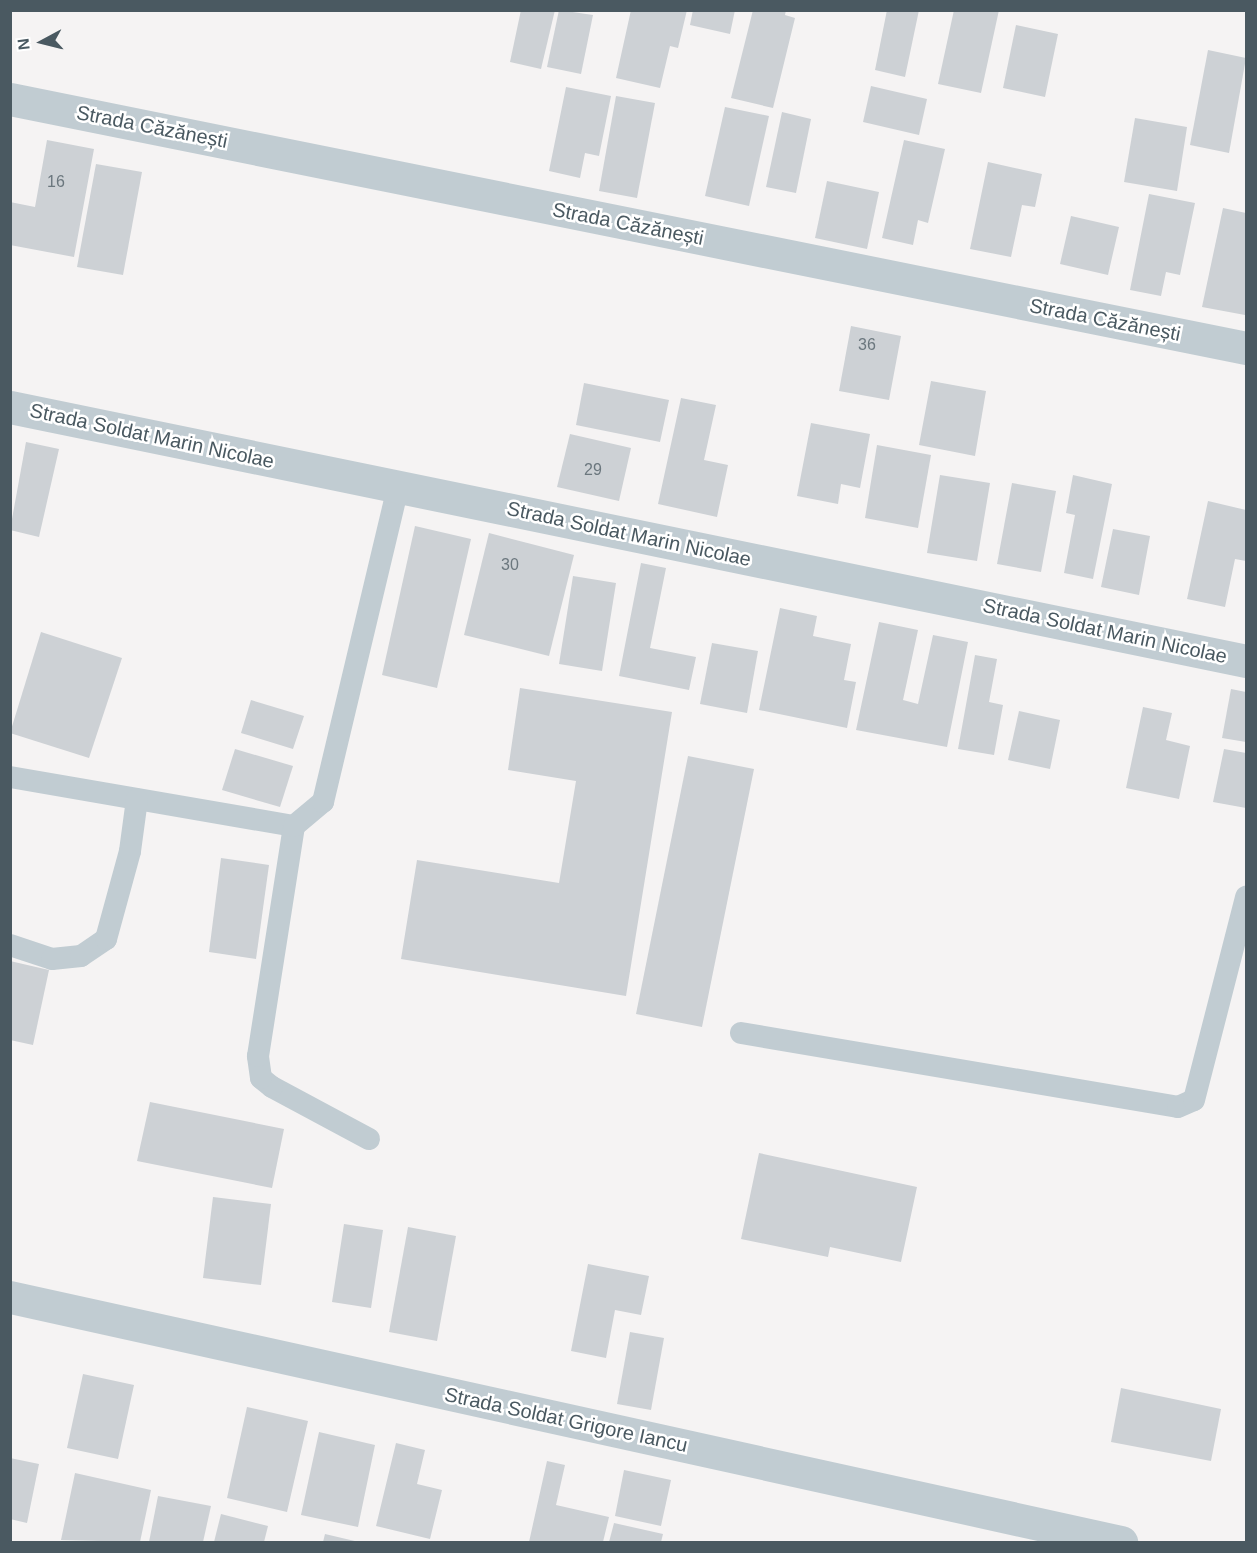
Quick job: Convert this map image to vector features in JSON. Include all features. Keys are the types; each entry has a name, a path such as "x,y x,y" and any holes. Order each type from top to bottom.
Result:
{"street":[{"name":"Strada Căzănești","path":"10,99 1246,348"},
{"name":"Strada Soldat Marin Nicolae","path":"10,407 1246,661"},
{"name":"Strada Soldat Grigore Iancu","path":"10,1297 1121,1542"}],"lane":[{"path":"369,1139 261,1078 258,1056 294,826 323,802 398,486"},
{"path":"10,777 294,826"},
{"path":"10,945 52,959 81,956 106,939 130,851 137,799"},
{"path":"741,1033 1178,1107 1194,1100 1246,897"}],"building":[{"path":"521,10 555,10 541,69 510,62"},
{"path":"559,10 593,15 581,74 547,67"},
{"path":"631,10 687,10 678,48 670,46 660,88 616,78"},
{"path":"693,10 735,10 730,34 690,25"},
{"path":"753,10 786,10 785,15 795,18 773,108 731,98"},
{"path":"887,10 919,10 905,77 875,70"},
{"path":"954,10 999,10 981,93 938,84"},
{"path":"1016,25 1058,34 1045,97 1003,88"},
{"path":"1208,50 1246,58 1229,153 1190,145"},
{"path":"871,86 927,99 919,135 863,122"},
{"path":"566,87 611,96 599,156 585,153 580,178 549,171"},
{"path":"616,96 655,103 637,198 599,191"},
{"path":"725,107 769,116 749,206 705,196"},
{"path":"782,112 811,119 796,193 766,187"},
{"path":"1135,118 1187,127 1177,191 1124,182"},
{"path":"47,140 94,149 74,257 10,245 10,202 35,207"},
{"path":"904,140 945,149 928,223 918,220 913,245 882,238"},
{"path":"988,162 1042,174 1035,207 1022,205 1011,257 970,249"},
{"path":"96,164 142,172 123,275 77,267"},
{"path":"827,181 879,192 867,249 815,238"},
{"path":"1149,194 1195,203 1180,275 1166,272 1161,296 1130,290"},
{"path":"1223,208 1246,213 1245,315 1202,307"},
{"path":"1071,216 1119,227 1108,275 1060,264"},
{"path":"851,326 901,336 889,400 839,391"},
{"path":"931,381 986,391 975,456 919,445"},
{"path":"584,383 669,400 660,442 576,425"},
{"path":"681,398 716,405 704,460 728,465 717,517 658,504"},
{"path":"811,423 870,434 860,488 841,484 838,504 797,496"},
{"path":"570,434 631,448 619,501 557,487"},
{"path":"26,442 59,449 39,537 10,530"},
{"path":"877,445 931,455 918,528 865,518"},
{"path":"940,475 990,483 977,561 927,553"},
{"path":"1073,475 1112,484 1093,579 1064,573 1075,515 1066,513"},
{"path":"1012,483 1056,491 1041,572 997,564"},
{"path":"1208,501 1246,510 1246,561 1235,559 1225,607 1187,599"},
{"path":"415,526 471,539 437,688 382,675"},
{"path":"1113,529 1150,536 1139,595 1101,587"},
{"path":"489,533 574,555 549,656 464,635"},
{"path":"641,563 666,568 650,648 696,657 689,690 619,676"},
{"path":"573,576 616,583 602,671 559,664"},
{"path":"780,608 817,616 813,636 851,644 844,680 856,682 847,728 759,710"},
{"path":"879,622 918,630 903,700 918,704 933,635 968,642 947,747 856,730"},
{"path":"41,632 122,658 89,758 10,733"},
{"path":"712,643 758,651 747,713 700,704"},
{"path":"975,655 997,659 989,702 1003,705 994,755 958,749"},
{"path":"520,688 672,712 626,996 401,959 417,860 559,883 576,781 508,770"},
{"path":"1231,689 1246,692 1246,742 1222,738"},
{"path":"251,700 304,716 293,749 241,733"},
{"path":"1143,707 1172,713 1166,740 1190,746 1179,799 1126,788"},
{"path":"1019,711 1060,720 1050,769 1008,760"},
{"path":"235,749 293,766 280,807 222,790"},
{"path":"1224,749 1246,753 1246,808 1213,802"},
{"path":"688,756 754,769 702,1027 636,1014"},
{"path":"221,858 269,865 256,959 209,952"},
{"path":"10,961 49,970 33,1045 10,1040"},
{"path":"150,1102 284,1129 272,1188 137,1161"},
{"path":"759,1153 917,1187 901,1262 830,1247 828,1257 741,1239"},
{"path":"213,1197 271,1204 261,1285 203,1278"},
{"path":"344,1224 383,1230 371,1308 332,1302"},
{"path":"408,1227 456,1236 437,1341 389,1332"},
{"path":"588,1264 649,1276 641,1315 615,1310 606,1358 571,1351"},
{"path":"630,1332 664,1338 651,1410 617,1404"},
{"path":"83,1374 134,1385 118,1459 67,1448"},
{"path":"1121,1388 1221,1409 1211,1461 1111,1442"},
{"path":"247,1407 308,1421 287,1512 227,1498"},
{"path":"319,1432 375,1445 358,1527 301,1515"},
{"path":"396,1443 425,1450 417,1484 442,1490 430,1539 376,1526"},
{"path":"10,1458 39,1464 27,1523 10,1519"},
{"path":"547,1461 565,1465 556,1505 609,1517 603,1542 529,1542"},
{"path":"624,1470 671,1480 661,1526 615,1516"},
{"path":"75,1473 151,1490 140,1542 61,1540"},
{"path":"158,1496 211,1506 203,1542 149,1542"},
{"path":"221,1514 268,1526 264,1542 214,1542"},
{"path":"614,1523 663,1534 661,1542 609,1542"},
{"path":"325,1534 359,1542 323,1542"}]}
